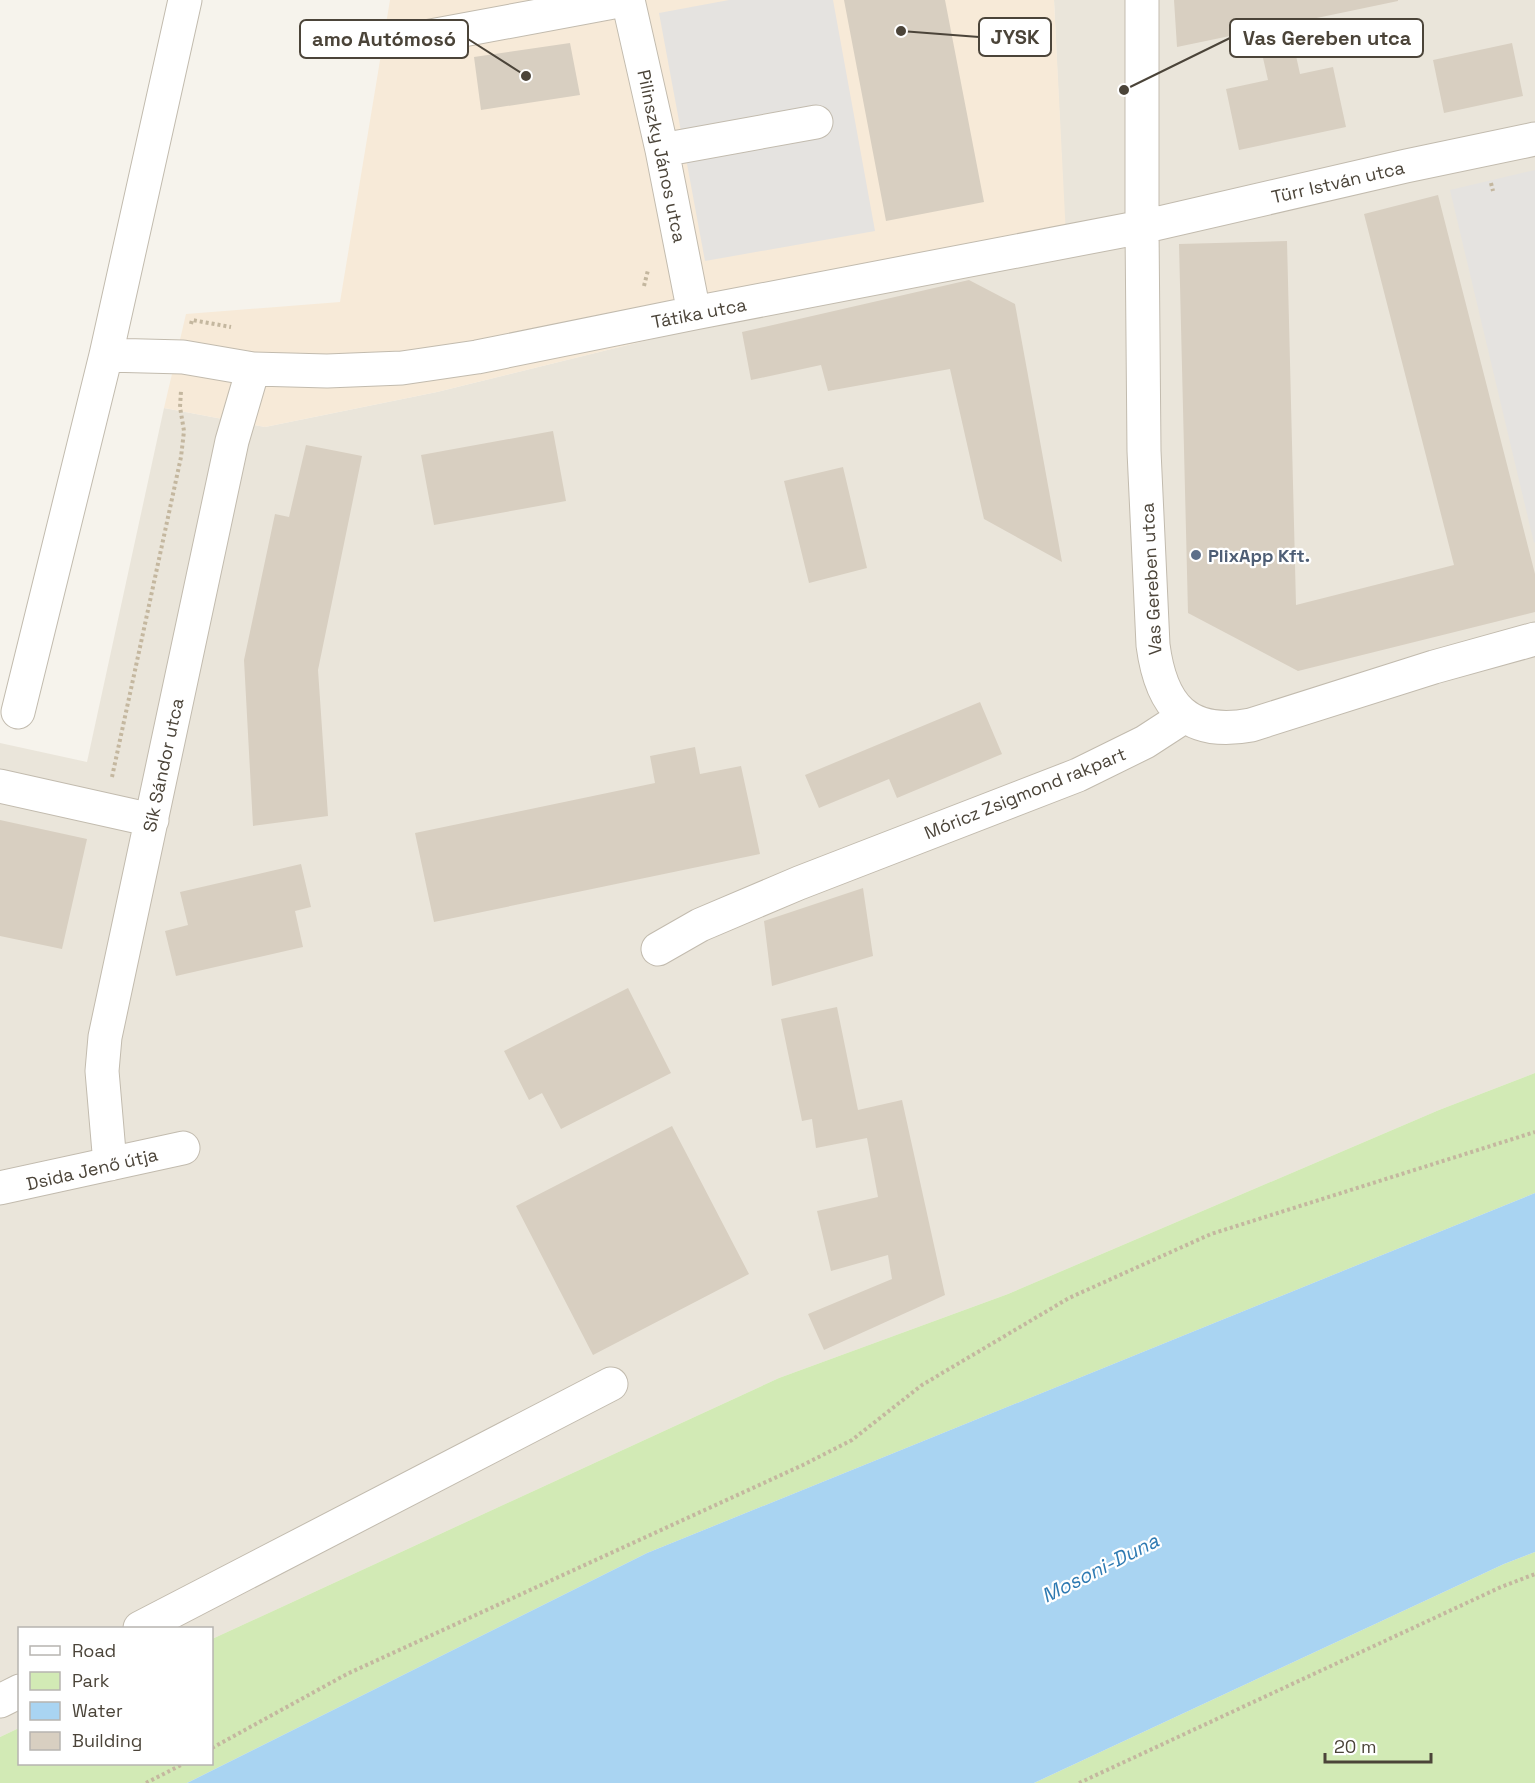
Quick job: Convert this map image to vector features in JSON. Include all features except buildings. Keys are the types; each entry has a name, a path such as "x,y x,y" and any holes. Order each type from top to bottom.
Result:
{"street":[{"path":"18,712 106,355 185,0"},
{"path":"420,38 626,0"},
{"name":"Pilinszky János utca","path":"626,0 662,150 694,313"},
{"name":"Vas Gereben utca","path":"1142,0 1144,451 1153,645 1159,677 1166,693 1185,717"},
{"path":"662,150 816,122"},
{"name":"Türr István utca","path":"1142,227 1406,166 1535,139"},
{"name":"Tátika utca","path":"106,355 183,357 253,369 327,371 402,368 477,357 1142,227"},
{"name":"Sík Sándor utca","path":"110,1164 102,1071 105,1037 232,441 253,369"},
{"path":"1185,717 1197,723 1218,728 1251,725 1434,667 1535,639"},
{"name":"Móricz Zsigmond rakpart","path":"658,949 700,925 789,887 1078,775 1145,742 1185,717"},
{"path":"0,786 152,820"},
{"name":"Dsida Jenő útja","path":"0,1188 183,1148"},
{"path":"144,1627 611,1383"},
{"path":"0,1701 18,1692"}],"path":[{"path":"213,1747 347,1674 803,1465 852,1440 922,1385 1069,1298 1211,1234 1535,1132"},
{"path":"1079,1783 1502,1587 1535,1574"},
{"path":"146,1783 181,1765"}],"shaded area":[{"path":"390,0 1054,0 1067,256 721,322 437,392 265,427 164,408 186,314 340,302"},
{"path":"729,0 833,0 875,231 705,261 659,13"},
{"path":"1054,0 1535,0 1535,1073 1439,1110 1008,1294 779,1378 213,1639 213,1627 18,1627 18,1728 0,1737 0,743 87,762 164,408 265,427 437,392 721,322 1066,256"},
{"path":"1535,170 1535,542 1534,543 1450,190"}],"green space":[{"path":"1535,1073 1535,1193 647,1553 187,1783 0,1783 0,1737 18,1728 18,1765 213,1765 213,1639 779,1378 1008,1294 1439,1110"},
{"path":"1535,1552 1535,1783 1034,1783 1504,1564"}],"water":[{"name":"Mosoni-Duna","path":"1535,1193 1535,1552 1504,1564 1034,1783 187,1783 647,1553"}],"place":[{"name":"JYSK","path":"901,31"},
{"name":"amo Autómosó","path":"526,76"},
{"name":"Vas Gereben utca","path":"1124,90"},
{"name":"PlixApp Kft.","path":"1196,555"}]}
